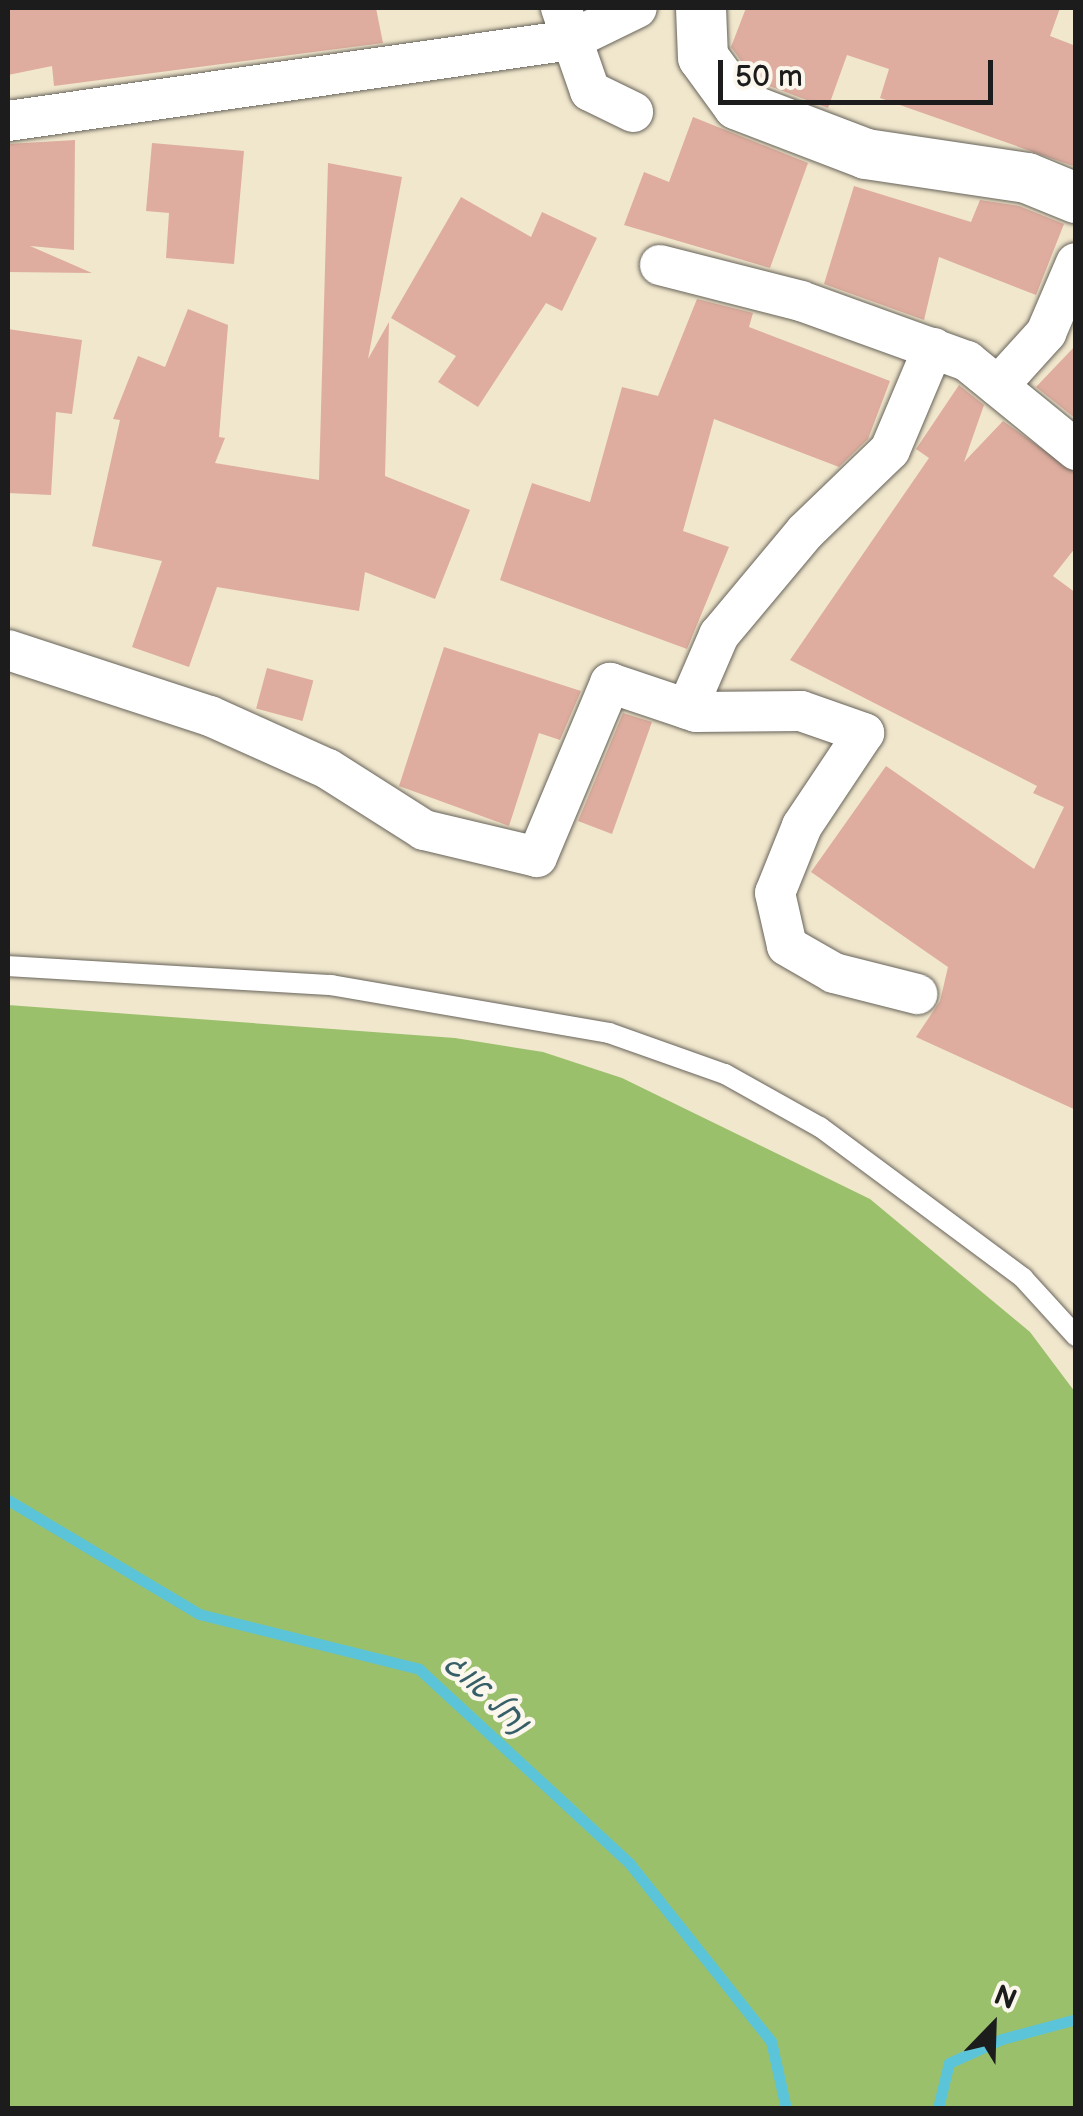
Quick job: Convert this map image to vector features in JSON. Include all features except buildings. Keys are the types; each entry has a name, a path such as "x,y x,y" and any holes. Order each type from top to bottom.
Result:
{"street":[{"path":"8,121 566,24 638,8"},
{"path":"702,8 703,57 738,105 866,154 1027,178 1076,198"},
{"path":"566,24 590,90 634,112"},
{"path":"998,386 1046,332 1076,263"},
{"path":"660,265 801,301 968,361 1076,450"},
{"path":"687,709 719,634 805,532 890,450 933,348"},
{"path":"8,650 210,716 328,769 424,830 537,857 610,683 687,709 801,711 864,734 802,826 776,894 788,946 834,973 917,994"}],"lane":[{"path":"8,966 331,984 626,1039 725,1074 820,1127 1023,1278 1076,1336"}],"green space":[{"path":"8,1005 455,1038 543,1052 622,1078 870,1199 1030,1332 1075,1392 1075,2108 8,2108"}],"waterway":[{"name":"נחל אוג","path":"8,1500 199,1614 419,1669 630,1864 771,2041 786,2108"},
{"path":"938,2108 949,2063 1002,2039 1076,2019"}]}
